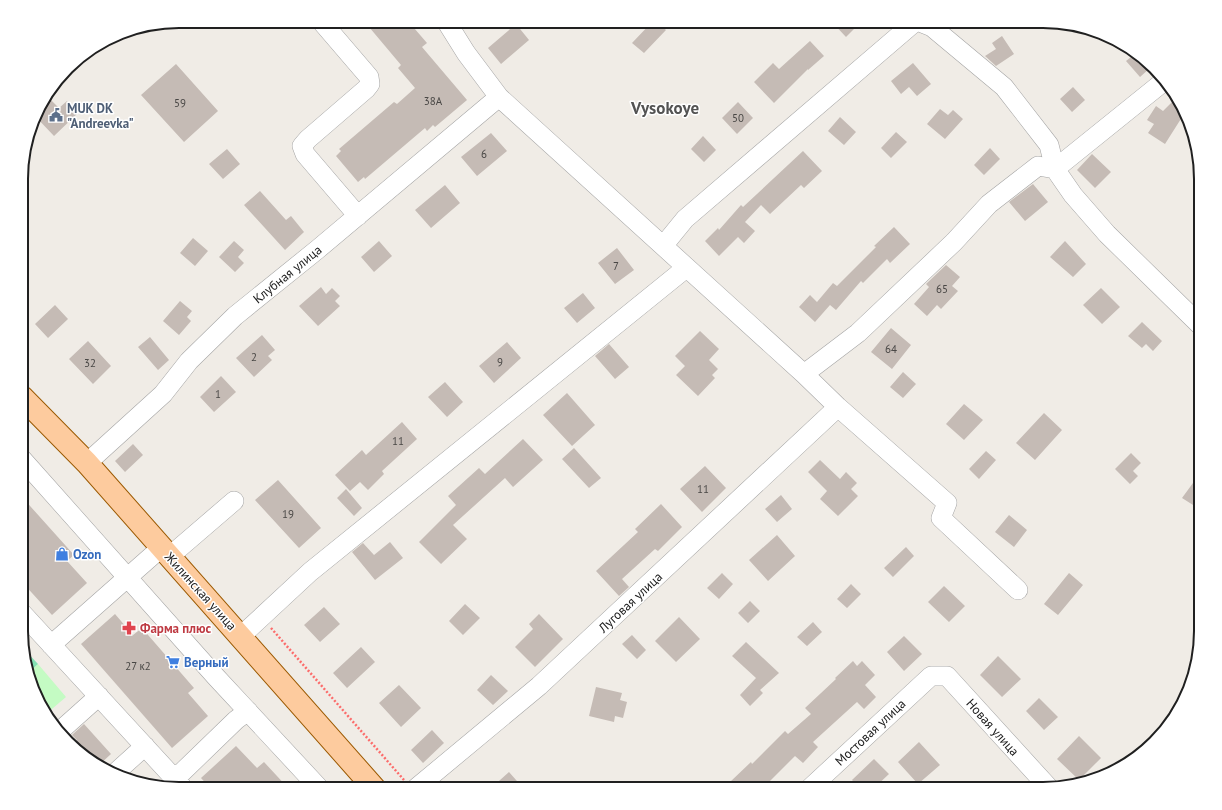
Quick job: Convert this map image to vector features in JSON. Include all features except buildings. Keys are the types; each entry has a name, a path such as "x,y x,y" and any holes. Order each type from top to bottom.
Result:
{"main road":[{"name":"Жилинская улица","path":"28,403 87,463 369,782"}],"street":[{"path":"327,28 368,77 370,84 366,90 308,139 302,146 306,154 358,216"},
{"path":"450,28 466,53 499,97 804,374 838,407 947,503 941,518 1018,590"},
{"path":"663,246 685,219 909,28"},
{"path":"933,28 1004,87 1049,145 1055,169 1073,195 1107,234 1194,319"},
{"path":"804,374 858,333 954,242 989,204 1038,166 1055,169 1161,84"},
{"name":"Клубная улица","path":"87,463 163,394 189,361 235,316 358,216 499,97"},
{"path":"241,636 310,572 686,268"},
{"name":"Луговая улица","path":"416,782 539,686 838,407"},
{"path":"28,466 314,782"},
{"path":"51,645 128,577 166,552 234,501"},
{"path":"28,620 177,782"},
{"name":"Новая улица","path":"931,676 947,676 1044,782"},
{"name":"Мостовая улица","path":"817,782 931,676"},
{"path":"63,728 99,696"},
{"path":"181,782 236,720 248,711"},
{"path":"119,770 144,746"}],"path":[{"path":"262,617 407,782"}],"green space":[{"path":"30,655 38,664 33,669"},
{"path":"38,664 66,697 50,710 39,689 33,669"}],"place":[{"name":"MUK DK \"Andreevka\"","path":"56,115"},
{"name":"Ozon","path":"62,554"},
{"name":"Фарма плюс","path":"129,628"},
{"name":"Верный","path":"173,662"}],"district":[{"name":"Vysokoye","path":"665,108"}]}
